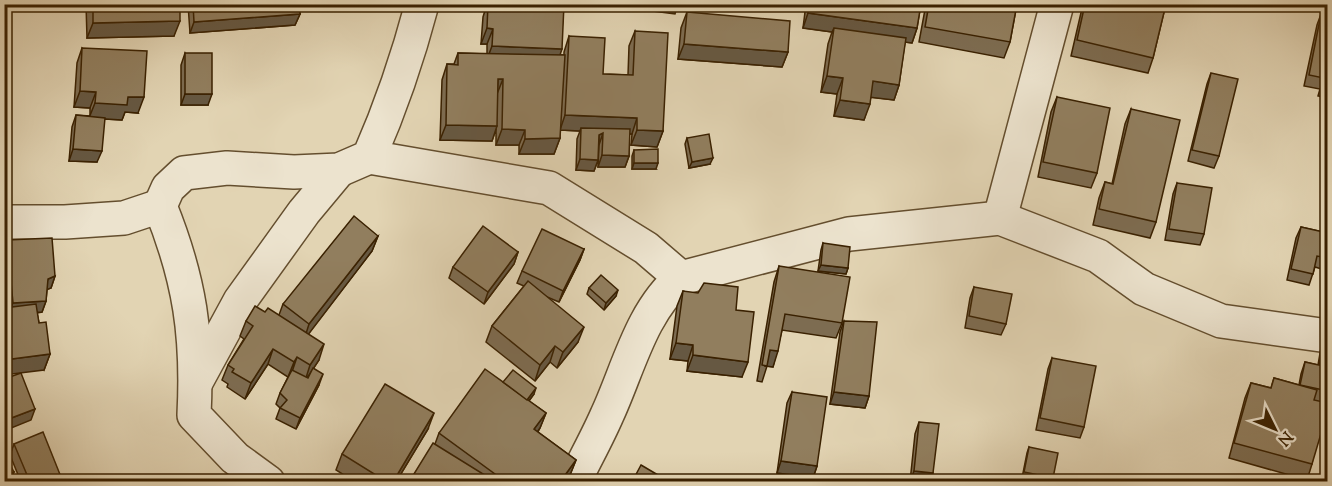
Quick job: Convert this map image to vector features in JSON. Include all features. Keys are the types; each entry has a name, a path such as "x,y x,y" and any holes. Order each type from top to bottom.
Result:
{"street":[{"path":"369,157 390,110 409,55 422,4"},
{"path":"1000,218 1057,4"},
{"path":"268,482 234,458 194,415 196,382 192,313 178,250 160,206 168,188 184,173 227,168 294,172 339,170 369,157 549,188 571,199 646,248 681,278"},
{"path":"196,382 240,301 303,212 339,170"},
{"path":"4,222 65,222 124,218 160,206"},
{"path":"574,482 607,416 654,306 681,278 849,234 1000,218 1098,256 1144,289 1221,321 1328,336"}],"building":[{"path":"93,4 180,4 180,21 93,23"},
{"path":"193,4 299,4 300,14 194,22"},
{"path":"488,4 564,4 562,49 492,46 493,29 487,28"},
{"path":"809,4 921,4 917,28 808,13"},
{"path":"929,4 1017,4 1010,42 925,27"},
{"path":"1085,4 1166,4 1153,58 1077,40"},
{"path":"687,12 790,21 788,52 684,44"},
{"path":"1321,14 1328,15 1328,86 1323,85 1324,78 1309,75"},
{"path":"834,28 906,38 899,85 873,81 870,104 840,100 843,78 827,76"},
{"path":"635,31 668,33 663,131 637,130 637,118 565,115 569,36 605,38 603,74 633,75"},
{"path":"82,48 147,51 144,97 128,97 127,105 95,103 96,92 80,91"},
{"path":"185,53 212,53 212,94 185,94"},
{"path":"458,53 565,55 560,138 525,139 525,130 502,129 503,79 498,79 497,126 446,125 447,64 458,65"},
{"path":"1211,73 1238,79 1219,156 1192,150"},
{"path":"1057,97 1110,108 1097,173 1043,162"},
{"path":"1131,109 1180,120 1156,222 1099,209 1105,182 1113,184"},
{"path":"76,115 105,118 102,151 73,149"},
{"path":"581,128 630,129 629,156 602,155 603,133 599,135 598,160 580,159"},
{"path":"709,134 713,158 692,162 687,138"},
{"path":"658,149 658,163 634,163 634,150"},
{"path":"1177,183 1212,188 1204,234 1169,229"},
{"path":"354,216 378,236 309,324 283,304"},
{"path":"483,226 518,252 488,292 453,267"},
{"path":"1301,227 1328,233 1328,258 1317,256 1313,274 1291,269"},
{"path":"542,229 584,249 563,291 522,271"},
{"path":"52,238 55,276 48,279 46,301 13,303 7,240"},
{"path":"823,243 850,247 848,268 821,265"},
{"path":"779,266 850,277 842,323 785,314 778,351 770,350 767,366 762,365"},
{"path":"601,275 618,290 606,303 589,288"},
{"path":"528,281 584,327 563,352 555,346 540,365 492,326"},
{"path":"704,283 738,287 736,310 754,312 748,362 693,355 693,345 676,343 683,291 698,293"},
{"path":"974,287 1012,294 1006,324 969,316"},
{"path":"36,304 39,323 46,322 50,354 4,360 4,308"},
{"path":"255,306 265,312 268,308 324,344 310,365 297,357 294,362 273,349 251,383 232,372 234,369 228,365 253,326 246,321"},
{"path":"844,321 877,322 869,396 834,392"},
{"path":"1325,336 1328,336 1328,366 1319,365"},
{"path":"1052,358 1096,366 1084,427 1040,418"},
{"path":"1305,362 1328,367 1328,391 1300,385"},
{"path":"313,368 323,374 300,418 280,408 287,400 280,393 292,370 308,378"},
{"path":"485,369 546,413 534,429 576,460 560,482 506,482 439,433"},
{"path":"513,370 536,388 527,400 503,382"},
{"path":"21,373 35,409 6,420 4,417 4,379"},
{"path":"1274,378 1317,390 1314,400 1328,403 1312,464 1234,443 1251,383 1271,388"},
{"path":"385,384 434,413 393,482 387,482 342,454"},
{"path":"792,392 827,397 817,466 781,461"},
{"path":"919,422 939,424 933,473 914,471"},
{"path":"43,432 63,482 30,482 14,444"},
{"path":"433,443 496,482 409,482"},
{"path":"1029,447 1058,453 1053,478 1024,472"},
{"path":"4,453 14,472 4,476"},
{"path":"641,465 670,482 632,482"},
{"path":"782,475 807,477 807,482 781,482"}]}
